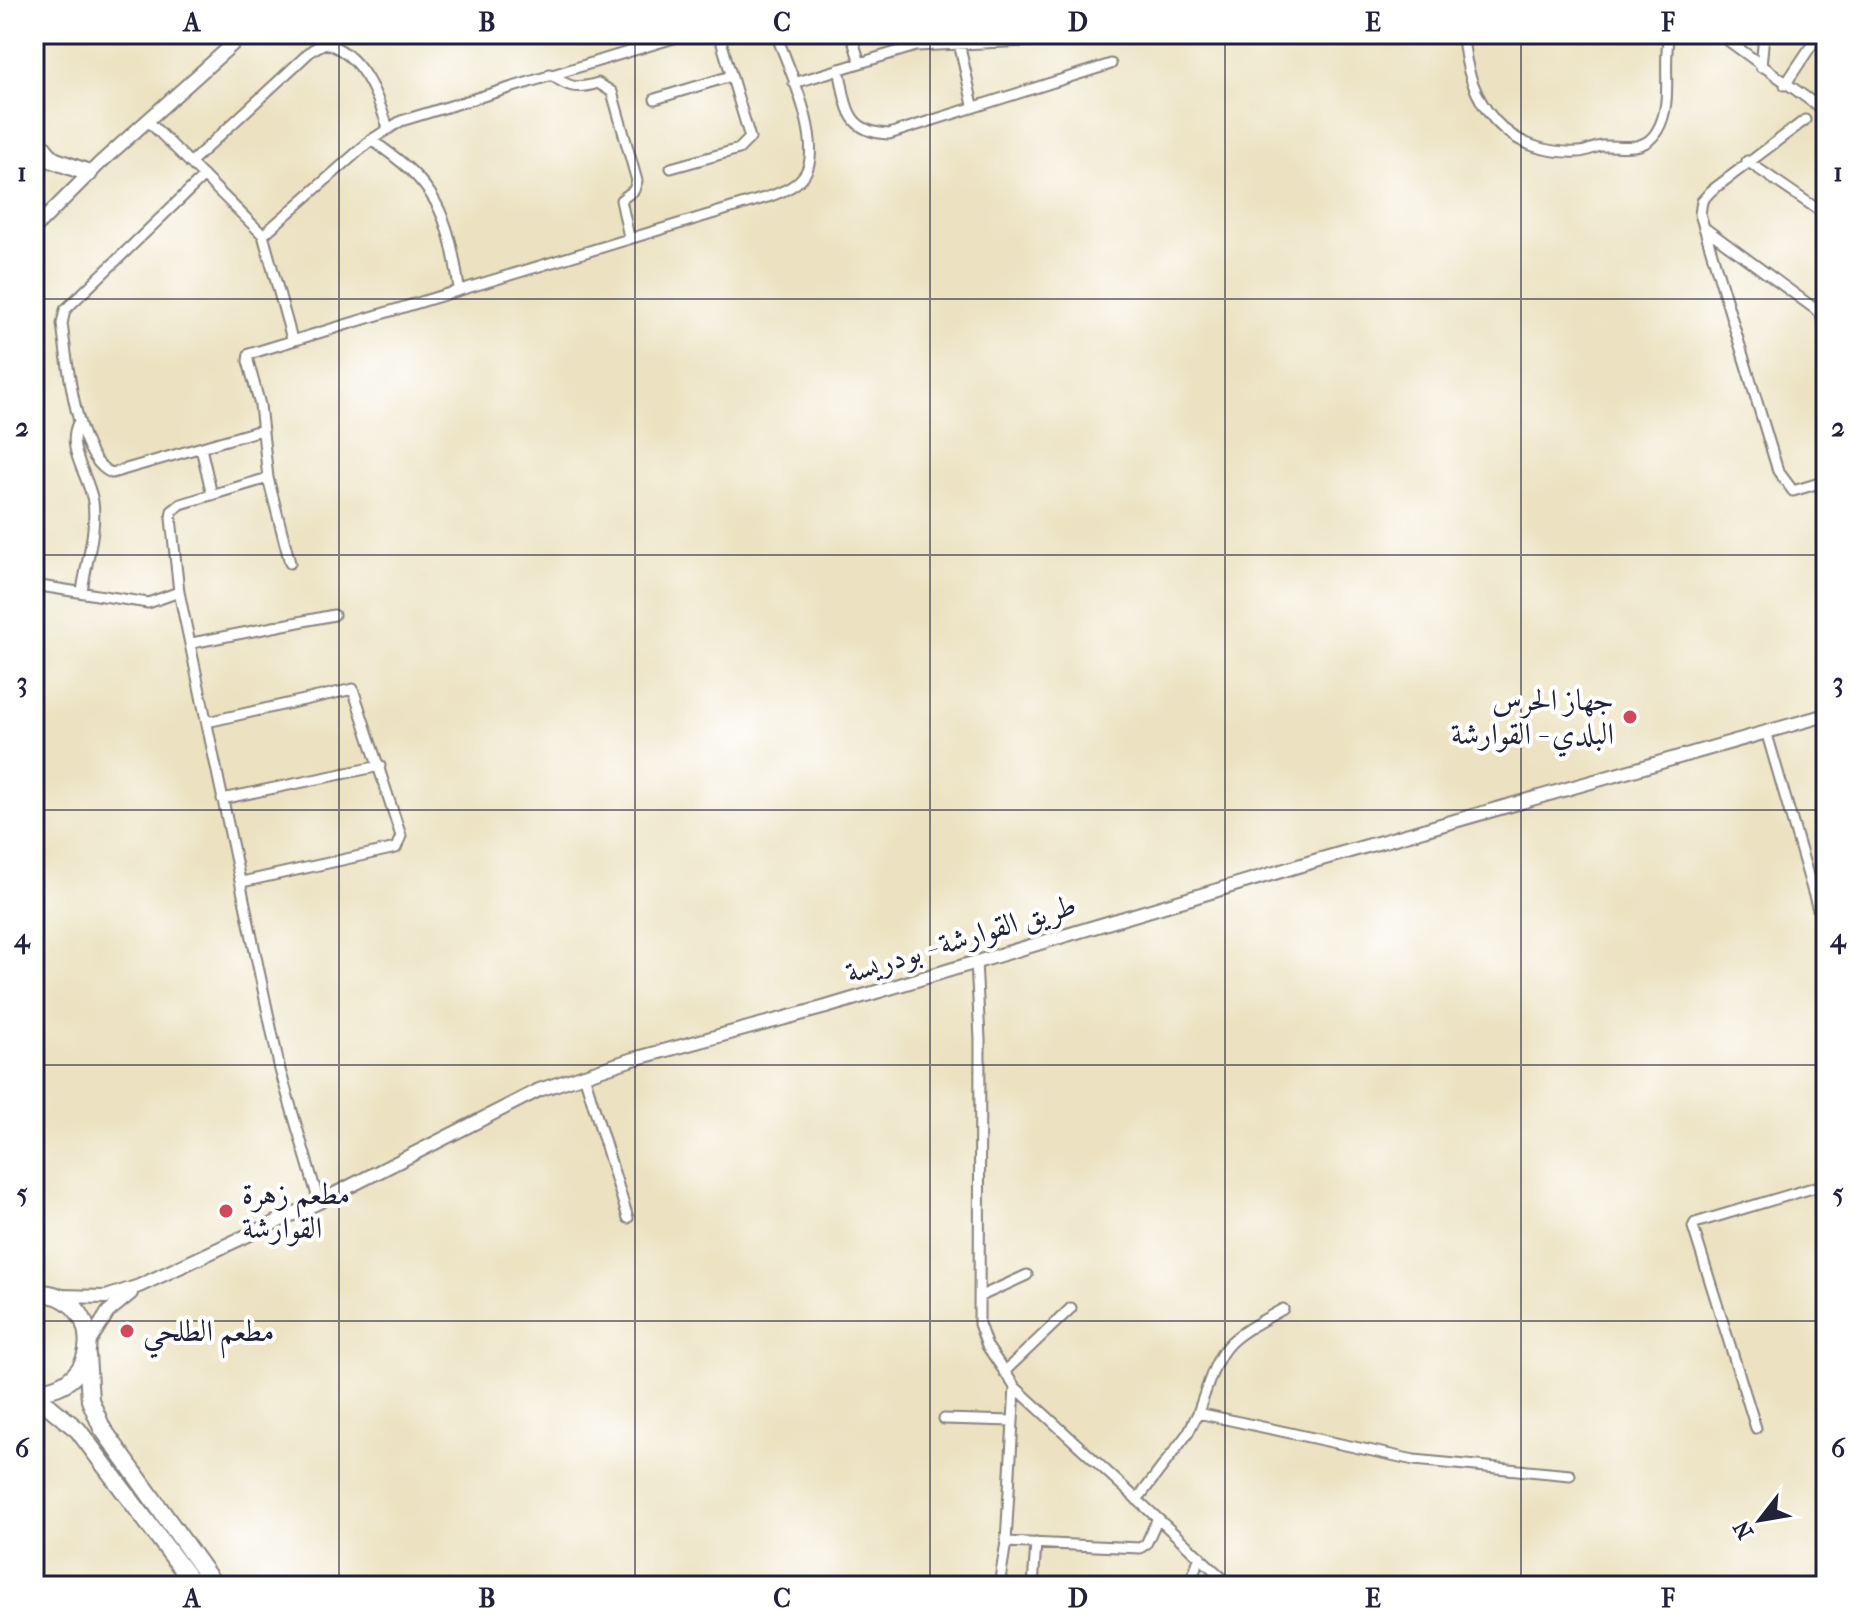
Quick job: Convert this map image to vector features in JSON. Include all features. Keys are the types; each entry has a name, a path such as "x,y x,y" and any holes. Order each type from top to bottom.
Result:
{"highway":[{"path":"34,137 53,160 89,173"},
{"path":"34,1282 81,1316 88,1349 90,1400 102,1428 215,1586"},
{"path":"34,1392 59,1386 72,1379 88,1349"},
{"path":"34,1392 78,1430 195,1586"}],"main road":[{"path":"34,229 89,173 244,34"},
{"name":"طريق القوارشة - بودريسة","path":"139,1286 319,1202 520,1097 584,1075 1826,715"},
{"path":"47,1294 106,1297 139,1286"},
{"path":"88,1349 108,1312 139,1286"}],"street":[{"path":"263,235 388,128 427,112 687,34"},
{"path":"671,168 747,144 750,138 719,34"},
{"path":"290,563 268,478 260,405 248,357 252,351 771,196 800,181 806,173 811,152 794,83 776,34"},
{"path":"851,34 860,63"},
{"path":"794,83 916,46 959,39 1094,38 1103,34"},
{"path":"1463,34 1478,95 1490,119 1504,131 1534,146 1578,152 1602,146 1631,148 1649,141 1659,129 1666,104 1665,56 1669,34"},
{"path":"1719,34 1826,112"},
{"path":"1761,67 1764,34"},
{"path":"1785,85 1819,34"},
{"path":"959,39 973,105"},
{"path":"190,163 312,50 325,43 341,48 367,77 388,128"},
{"path":"839,69 849,113 858,127 873,133 889,134 1111,64"},
{"path":"550,74 568,87 580,89 598,83 612,92 637,181 634,190 621,200 629,237"},
{"path":"655,99 731,76"},
{"path":"1805,120 1747,161 1702,201 1700,214 1778,471 1793,491 1826,481"},
{"path":"148,121 263,235 292,339"},
{"path":"371,140 416,172 435,197 451,243 459,288"},
{"path":"1747,161 1826,215"},
{"path":"204,176 65,310 62,324 78,423 101,467 112,473 261,430"},
{"path":"1705,228 1824,311 1826,331"},
{"path":"78,423 73,433 74,446 93,509 82,591"},
{"path":"201,448 212,495"},
{"path":"268,478 172,511 179,592 222,799 286,1094 319,1202"},
{"path":"34,585 148,603 179,592"},
{"path":"192,643 334,615"},
{"path":"207,722 353,689 401,836 399,845 242,882"},
{"path":"1766,731 1826,937"},
{"path":"222,799 380,766"},
{"path":"976,961 980,1039 977,1177 979,1324 987,1346 1015,1387 1157,1520 1200,1556 1226,1584"},
{"path":"584,1075 628,1218"},
{"path":"1756,1428 1693,1227 1695,1223 1826,1184"},
{"path":"981,1296 1027,1275"},
{"path":"1004,1372 1071,1308"},
{"path":"1137,1500 1188,1433 1217,1359 1228,1342 1283,1309"},
{"path":"999,1586 1006,1542 1015,1387"},
{"path":"1198,1413 1414,1460 1570,1475"},
{"path":"944,1419 1013,1421"},
{"path":"1006,1542 1140,1548 1146,1544 1157,1520"},
{"path":"1033,1586 1036,1543"},
{"path":"1189,1586 1200,1556"}],"place":[{"name":"جهاز الحرس البلدي - القوارشة","path":"1630,717"},
{"name":"مطعم زهرة القوارشة","path":"226,1211"},
{"name":"مطعم الطلحي","path":"127,1331"}]}
